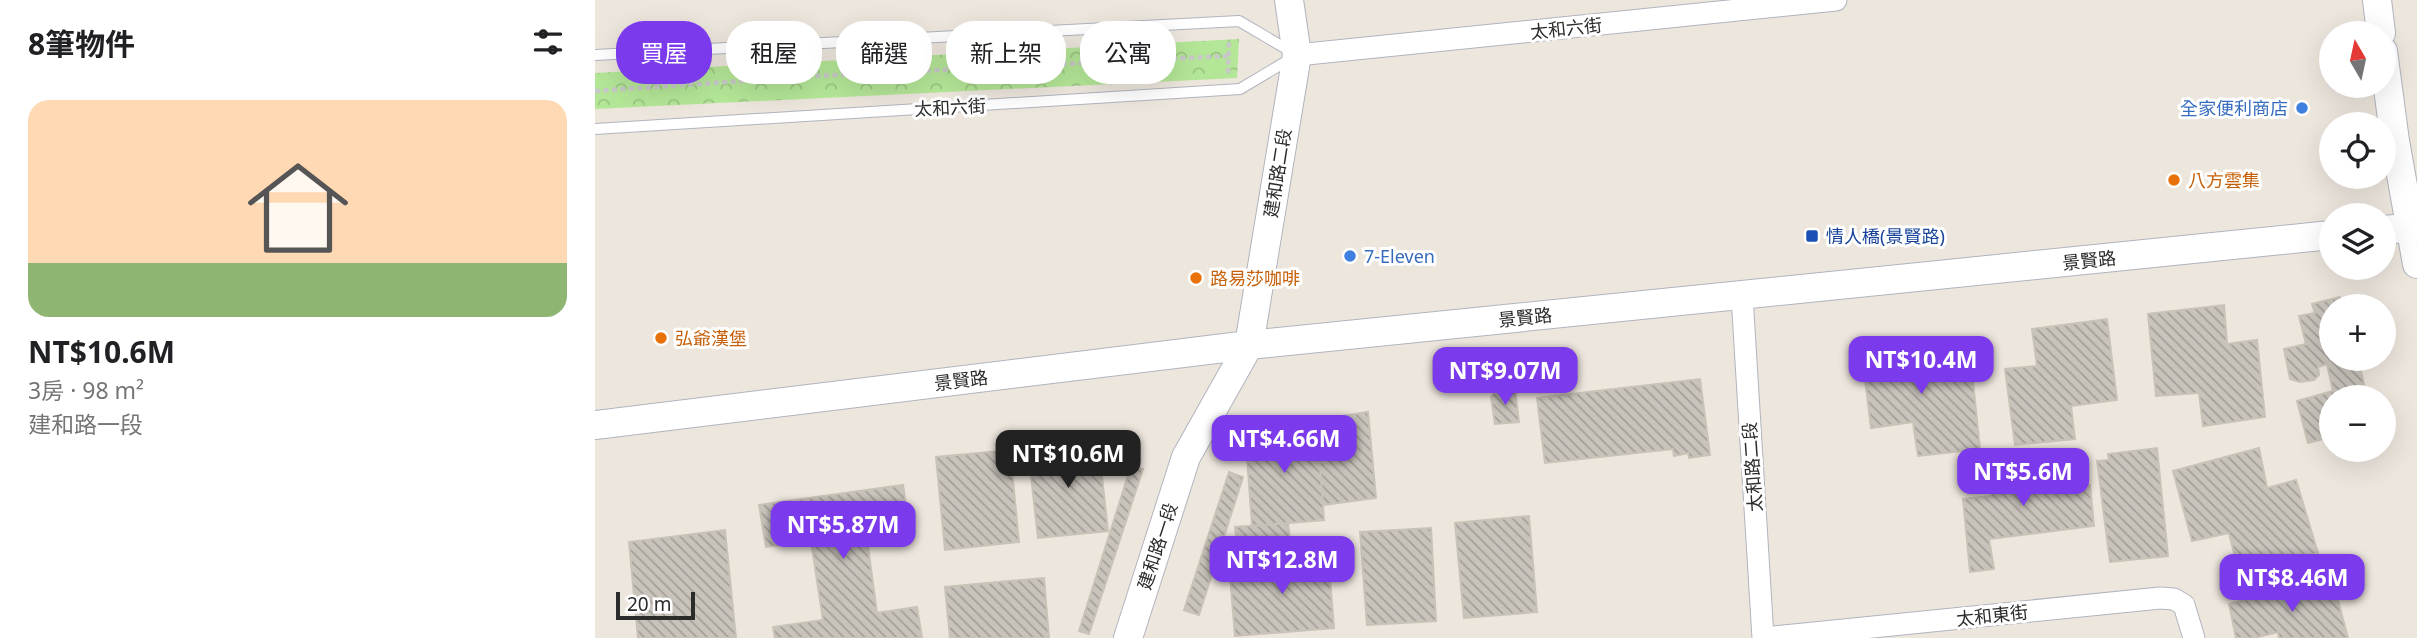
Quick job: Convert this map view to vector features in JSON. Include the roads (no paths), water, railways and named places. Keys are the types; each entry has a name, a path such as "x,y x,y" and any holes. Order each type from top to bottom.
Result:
{"street":[{"name":"建和路二段","path":"1249,345 1297,55 1289,0"},
{"name":"太和六街","path":"1297,55 1836,0"},
{"path":"2377,0 2380,21"},
{"path":"2389,98 2403,228 2417,264"},
{"name":"景賢路","path":"595,425 1249,345 2319,236"},
{"name":"太和路二段","path":"1742,296 1763,638"},
{"name":"建和路一段","path":"1128,638 1186,457 1249,345"},
{"name":"太和東街","path":"1763,638 2160,598 2174,599 2184,605 2194,638"}],"lane":[{"path":"595,55 1239,21 1297,55"},
{"name":"太和六街","path":"595,128 1240,89 1297,55"}],"place":[{"name":"全家便利商店","path":"2302,108"},
{"name":"八方雲集","path":"2174,180"},
{"name":"情人橋(景賢路)","path":"1812,236"},
{"name":"7-Eleven","path":"1350,256"},
{"name":"路易莎咖啡","path":"1196,278"},
{"name":"弘爺漢堡","path":"661,338"}]}
